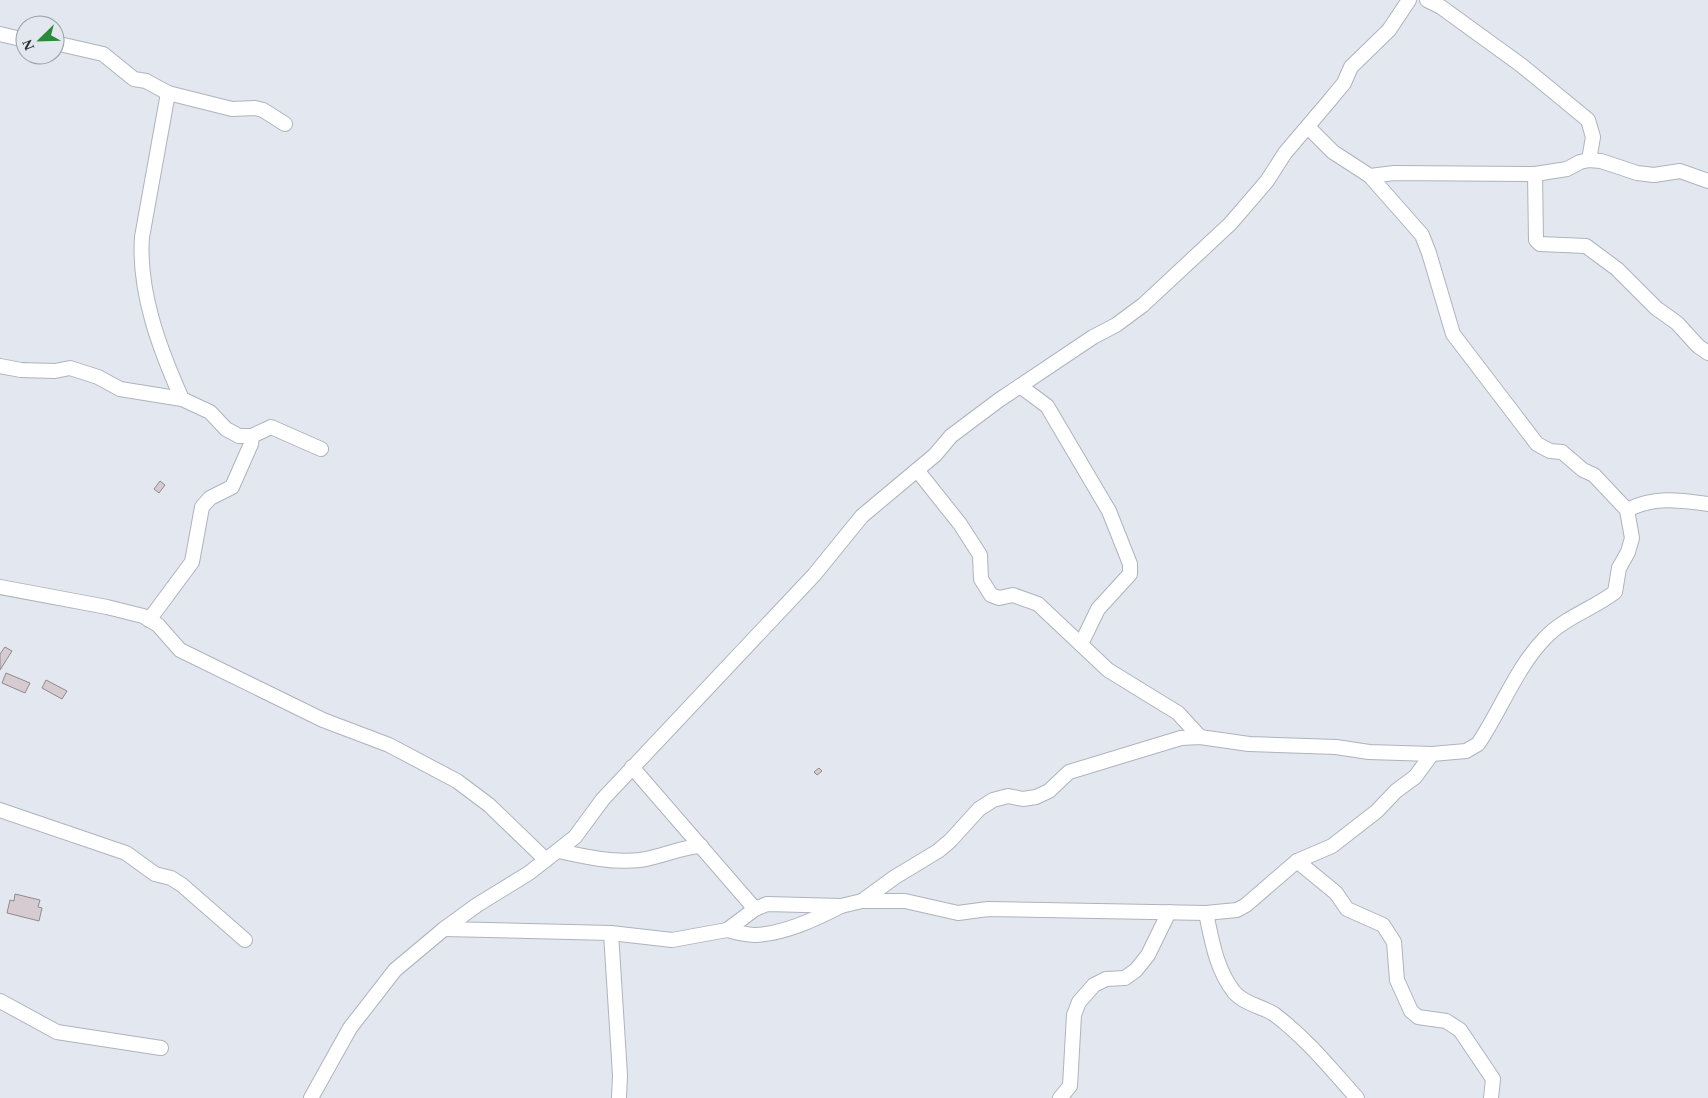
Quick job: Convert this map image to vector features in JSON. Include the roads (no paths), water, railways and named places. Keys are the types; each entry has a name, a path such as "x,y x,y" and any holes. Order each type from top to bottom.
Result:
{"street":[{"path":"311,1098 350,1028 369,1000 394,970 444,929 559,851 575,837 603,799 814,575 862,516 917,470 951,436 1020,386 1143,305 1230,224 1267,181 1285,153 1344,82 1351,67 1389,30 1410,0"},
{"path":"1427,0 1441,7 1521,65 1588,120 1593,137 1590,160"},
{"path":"0,34 15,38"},
{"path":"65,45 102,54 134,80 146,82 168,93 232,109 263,110 285,124"},
{"path":"168,93 142,238 140,261 152,319 182,399"},
{"path":"862,901 895,877 938,851 950,841 979,809 993,800 1008,796 1022,799 1036,797 1049,791 1069,772 1181,738 1200,737 1248,744 1275,743 1336,747 1369,752 1432,754 1466,751 1478,744 1523,666 1546,637 1567,619 1604,601 1616,592 1619,568 1628,552 1632,538 1628,510 1594,476 1583,470 1562,452 1550,451 1537,444 1453,334 1422,235 1370,176 1333,152 1308,127"},
{"path":"1370,176 1394,173 1472,175 1500,172 1535,174 1567,169 1580,162 1590,160 1601,161 1637,173 1654,175 1680,171 1708,181"},
{"path":"1535,174 1536,240 1540,244 1586,246 1617,269 1656,308 1677,323 1698,346 1708,353"},
{"path":"0,366 21,370 70,368 98,377 120,389 182,399 210,412 226,428 239,436 252,436 266,428 276,428 321,449"},
{"path":"156,394 172,375"},
{"path":"1020,386 1047,406 1109,511 1130,564 1130,574 1098,609 1081,644"},
{"path":"149,620 192,562 202,507 210,498 232,487 251,444 252,436"},
{"path":"917,470 960,524 980,555 982,579 991,595 999,598 1013,595 1024,597 1038,604 1108,670 1178,713 1200,737"},
{"path":"1628,510 1640,504 1656,500 1677,499 1708,504"},
{"path":"0,586 107,607 149,620 158,625 180,650 323,720 389,745 457,781 489,805 546,860"},
{"path":"444,929 612,934 672,940 727,930 755,935 820,917 841,906 862,901 905,901 958,913 996,909 1206,913 1237,910 1246,905 1297,861 1345,837 1387,803 1396,791 1415,777 1432,754"},
{"path":"632,767 755,909"},
{"path":"0,810 126,853 155,874 172,878 182,885 245,940"},
{"path":"559,851 602,860 639,860 666,855 685,846 701,846"},
{"path":"1297,861 1336,893 1347,909 1375,921 1386,929 1394,942 1398,980 1411,1011 1418,1017 1446,1021 1460,1030 1493,1079 1491,1098"},
{"path":"727,930 755,909 766,904 841,906"},
{"path":"1060,1098 1070,1086 1074,1015 1079,1002 1094,985 1106,979 1125,978 1136,970 1148,955 1169,912"},
{"path":"1206,913 1218,964 1235,993 1246,1002 1272,1013 1319,1053 1357,1098"},
{"path":"612,934 620,1075 619,1098"},
{"path":"0,1001 57,1032 161,1048"}]}
